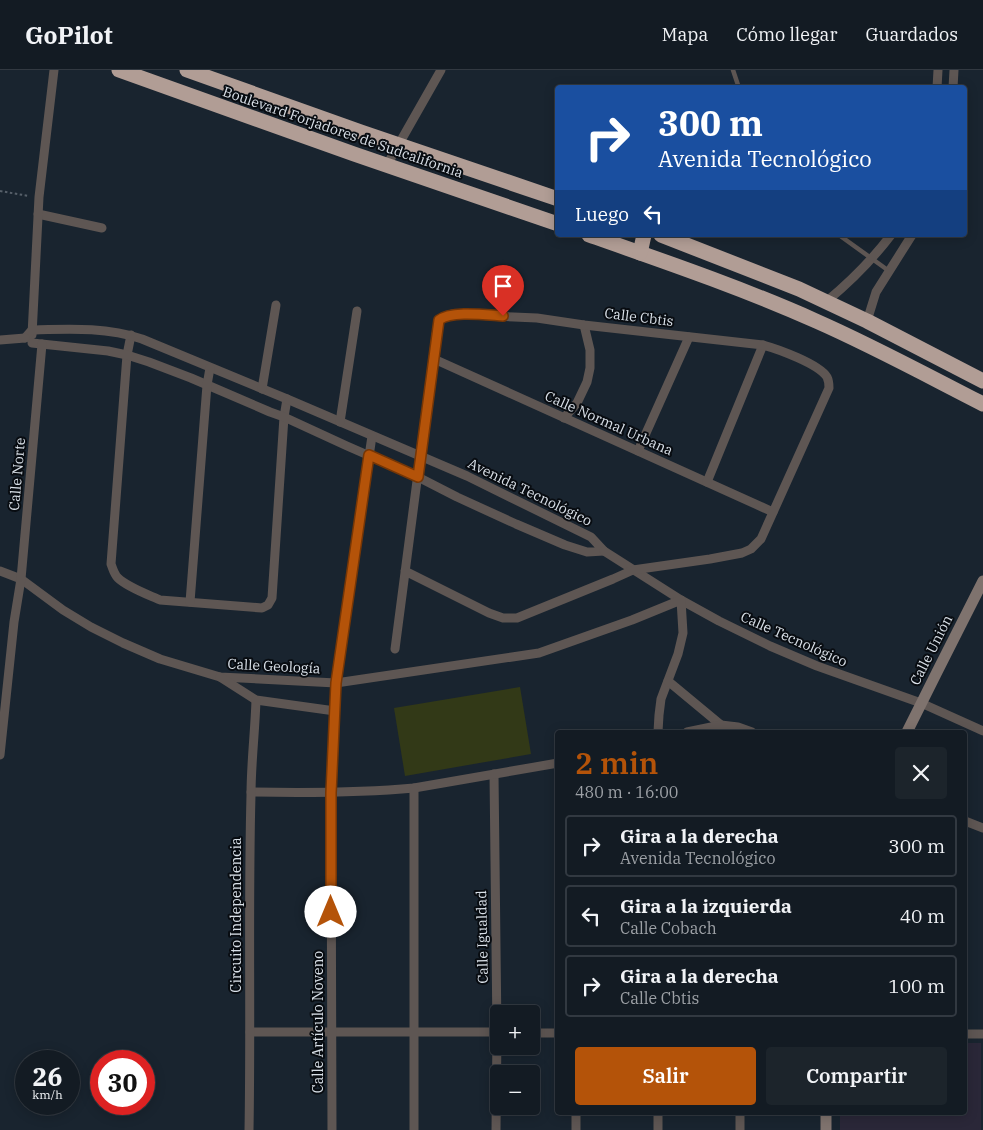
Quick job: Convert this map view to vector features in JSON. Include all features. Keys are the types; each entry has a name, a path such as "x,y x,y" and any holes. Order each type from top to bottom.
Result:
{"highway":[{"name":"Boulevard Forjadores de Sudcalifornia","path":"118,70 555,223"},
{"name":"Boulevard Forjadores de Sudcalifornia","path":"187,70 342,126 555,198"},
{"path":"595,237 743,290 816,321 983,404"},
{"path":"640,252 644,237"},
{"path":"666,237 827,301 983,381"}],"street":[{"path":"28,340 32,330 39,197 54,70"},
{"path":"387,165 441,70"},
{"path":"937,85 938,70"},
{"path":"953,85 954,70"},
{"path":"38,214 102,228"},
{"path":"827,301 872,259 890,237"},
{"path":"867,321 876,292 911,237"},
{"path":"262,389 276,305"},
{"path":"340,422 357,311"},
{"name":"Calle Cbtis","path":"434,359 439,320 443,316 452,314 537,318 763,345 774,348 820,370 828,379 829,388 773,512"},
{"path":"564,418 577,403 587,382 590,368 590,350 584,325"},
{"name":"Avenida Tecnológico","path":"32,330 98,330 131,335 467,476 591,537 604,551"},
{"path":"131,335 127,355 111,564 118,578 160,600 262,608 272,598 286,399"},
{"path":"638,451 689,337"},
{"path":"0,340 28,340 42,344 108,351 148,362 284,417 565,545 587,552 604,551"},
{"name":"Calle Norte","path":"0,755 14,622 21,579 42,344"},
{"path":"707,482 763,345"},
{"path":"395,649 434,359"},
{"name":"Calle Normal Urbana","path":"434,359 773,512"},
{"path":"190,602 207,385 210,368"},
{"name":"Calle Artículo Noveno","path":"332,1130 331,793 336,683 372,436"},
{"path":"405,571 489,613 509,619 517,618 613,580 633,570 724,557 751,550 761,539 773,512"},
{"name":"Calle Tecnológico","path":"604,551 681,600 719,621 817,666 921,704 983,731"},
{"name":"Calle Geología","path":"0,571 21,579 63,610 91,627 123,644 160,659 220,677 336,683 539,653 632,620 681,600"},
{"name":"Calle Unión","path":"908,730 983,581"},
{"path":"658,730 661,699 678,654 683,633 681,600"},
{"path":"220,677 256,700 335,711"},
{"path":"668,681 721,725 738,730"},
{"name":"Circuito Independencia","path":"249,1130 249,889 251,792 256,700"},
{"path":"697,730 721,725"},
{"path":"251,792 331,793 414,788 555,764"},
{"name":"Calle Igualdad","path":"494,774 498,1005"},
{"path":"414,788 414,1130"},
{"path":"967,821 983,828"},
{"path":"250,1032 490,1032"},
{"path":"540,1032 555,1033"},
{"path":"967,1034 983,1034"},
{"name":"Calle Igualdad","path":"496,1130 498,1055"},
{"path":"576,1115 576,1130"},
{"path":"658,1115 658,1130"},
{"path":"740,1115 740,1130"},
{"path":"826,1115 826,1130"}],"lane":[{"path":"734,70 738,85"},
{"path":"842,237 889,271"}],"path":[{"path":"0,191 39,197"}],"shaded area":[{"path":"967,1043 981,1043 981,1130 840,1130 840,1115 967,1115"}],"green space":[{"path":"520,687 531,754 405,776 394,708"}],"route":[{"path":"331,912 331,793 336,683 369,455 418,477 439,320 443,316 452,314 503,316"}]}
